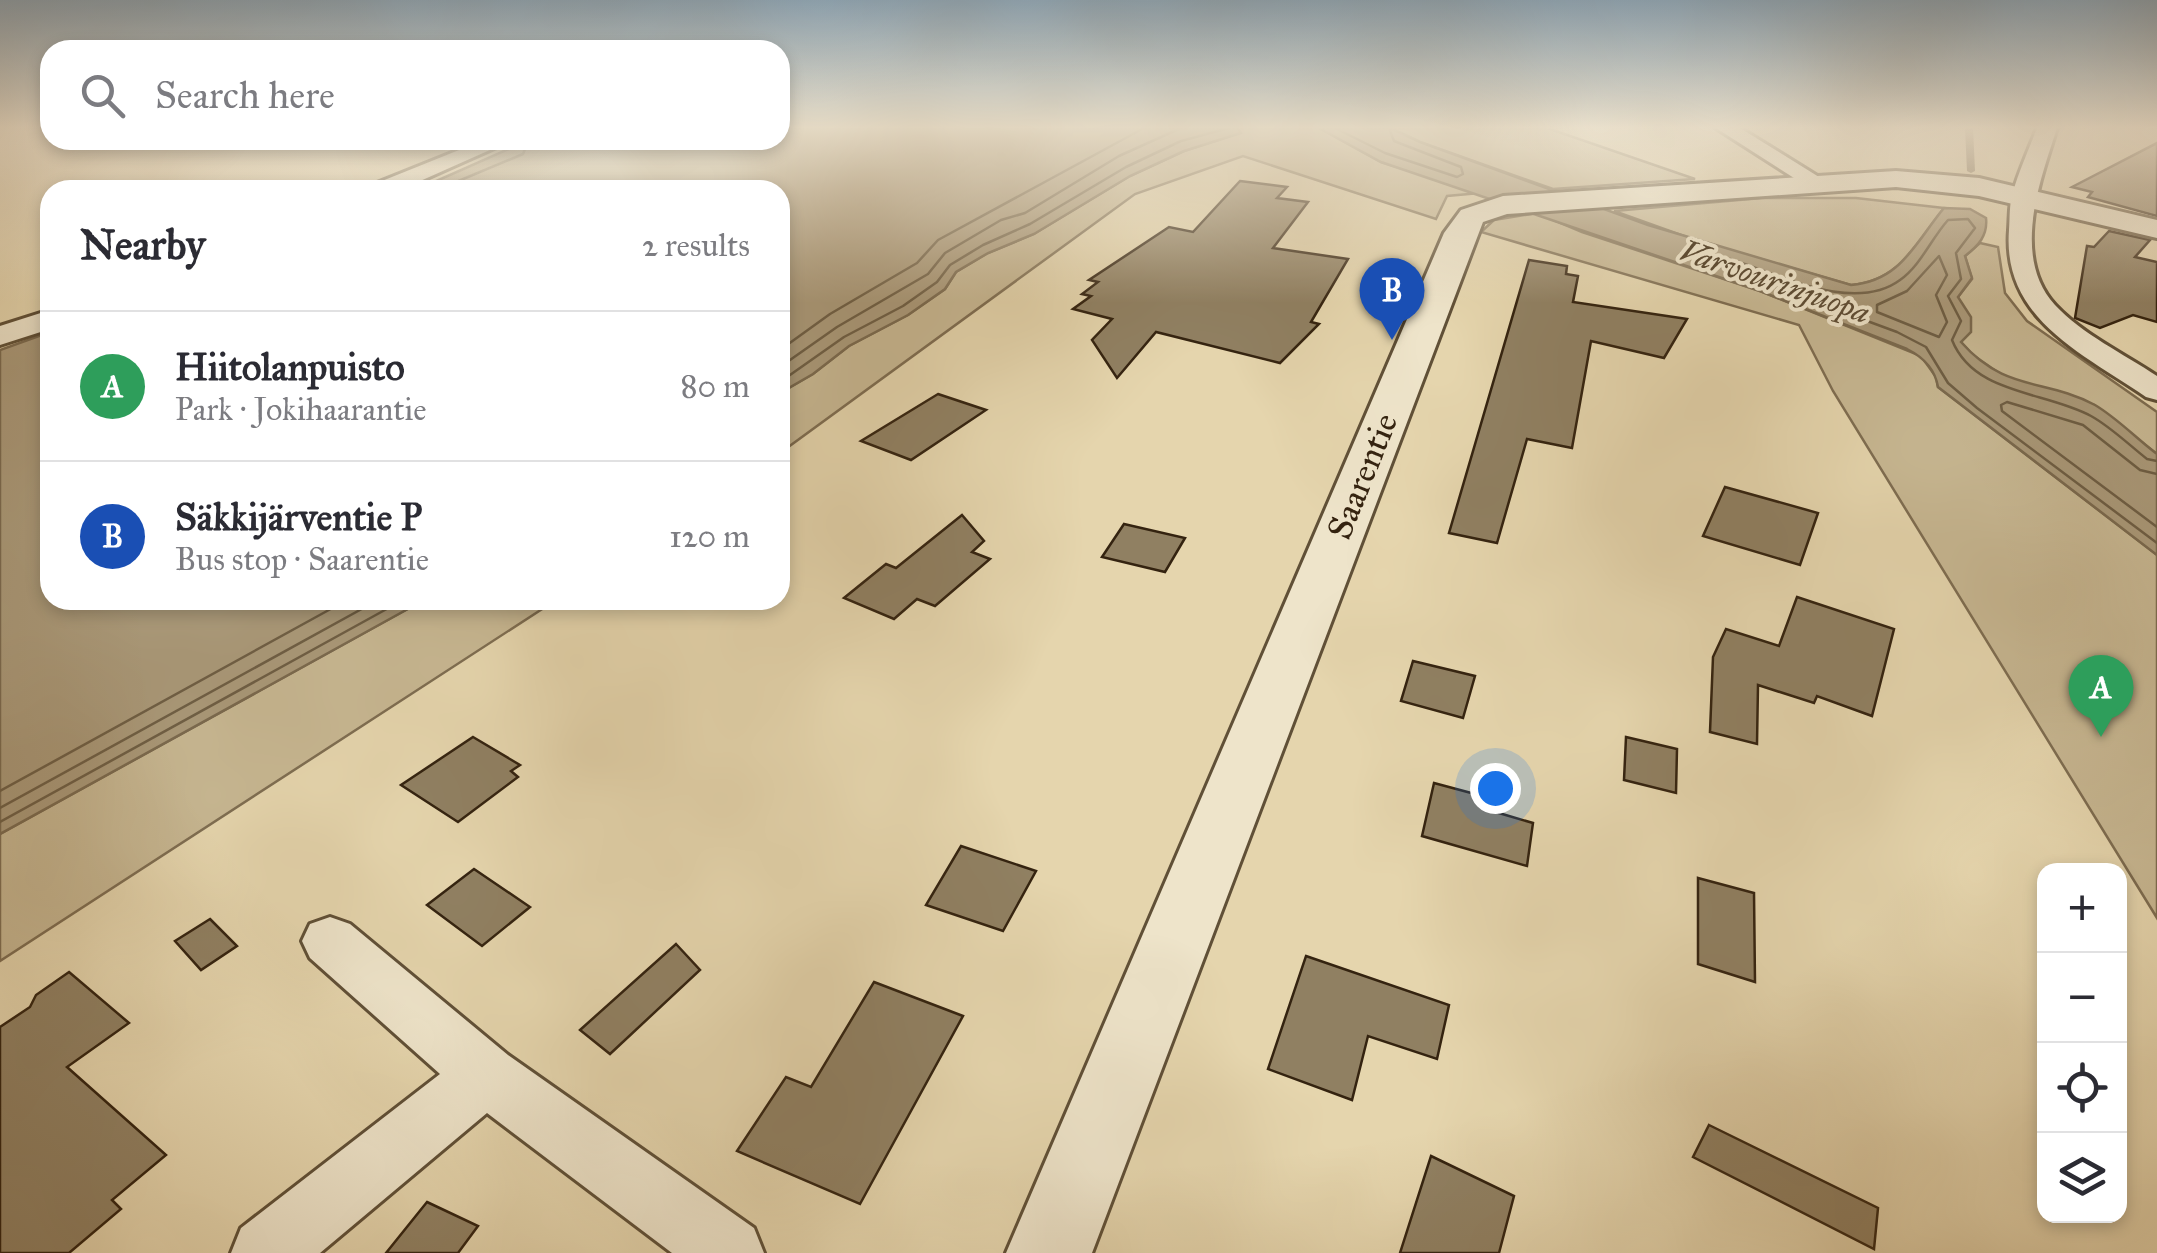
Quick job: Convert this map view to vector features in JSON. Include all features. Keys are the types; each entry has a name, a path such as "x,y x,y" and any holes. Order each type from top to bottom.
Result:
{"street":[{"name":"Saarentie","path":"1049,1253 1460,234 1472,216 1503,205 1744,186"},
{"name":"Saarentie","path":"1968,186 2157,229"},
{"path":"2026,186 2020,255 2028,284 2044,310 2100,354 2157,390"},
{"path":"0,336 40,322"},
{"path":"330,941 486,1075 728,1253"},
{"path":"266,1253 486,1075"}],"shaded area":[{"path":"1113,186 1156,186 1135,194 790,446 790,387 849,346 908,315 945,289 956,272 988,253 1034,234"},
{"path":"1336,186 1459,186 1480,193 1447,196 1436,219"},
{"path":"1762,198 1856,198 1944,208 1895,268 1868,282 1851,285 1695,240 1614,211"},
{"path":"1537,213 1582,232 1760,291 1921,356 1936,377 1938,387 2157,555 2157,918 2127,863 2123,863 1833,391 1799,325 1481,232 1494,220"},
{"path":"1980,243 1998,247 2005,293 2027,321 2157,412 2157,454 2094,405 2009,380 1961,342 1958,297 1972,279 1965,256"},
{"path":"406,610 541,610 0,961 0,834"}],"water":[{"path":"790,186 1113,186 1034,234 988,253 956,272 945,289 908,315 849,346 790,387"},
{"name":"Varvourinjuopa","path":"1453,186 1542,186 1648,225 1851,285 1868,282 1895,268 1944,208 1970,209 1986,218 1986,224 1981,240 1965,256 1972,278 1958,297 1971,317 1971,332 1961,342 1994,370 2095,405 2157,454 2157,555 1938,387 1927,364 1918,356 1760,291"},
{"path":"40,336 40,610 406,610 0,834 0,350"}],"building":[{"path":"1235,186 1287,187 1277,198 1308,202 1273,248 1348,259 1311,322 1319,324 1280,363 1156,332 1117,378 1092,340 1112,319 1073,309 1091,296 1082,294 1098,282 1089,280 1169,227 1193,232"},
{"path":"2157,186 2157,216 2088,197 2092,192 2072,187"},
{"path":"2109,231 2150,240 2135,257 2157,262 2157,322 2133,315 2100,328 2075,318 2087,246 2094,247"},
{"path":"1529,260 1567,266 1566,274 1578,276 1573,302 1687,319 1664,358 1591,341 1572,448 1527,439 1497,543 1449,533"},
{"path":"938,394 986,410 911,460 861,441"},
{"path":"1725,487 1818,513 1800,565 1703,536"},
{"path":"962,515 984,541 972,552 990,559 935,606 917,599 894,619 844,598 886,564 896,568"},
{"path":"1124,524 1185,538 1165,572 1102,557"},
{"path":"1797,597 1894,629 1872,716 1817,696 1814,703 1758,685 1757,744 1710,732 1713,657 1726,629 1779,646"},
{"path":"1413,661 1475,676 1463,718 1401,701"},
{"path":"473,737 520,765 511,771 518,777 458,822 401,785"},
{"path":"1626,737 1677,749 1676,793 1624,780"},
{"path":"1434,783 1501,801 1499,813 1533,823 1527,866 1422,836"},
{"path":"961,846 1036,871 1003,931 926,905"},
{"path":"474,869 530,907 482,946 427,905"},
{"path":"1698,878 1754,893 1755,982 1698,964"},
{"path":"210,919 237,946 201,970 175,941"},
{"path":"676,944 700,970 610,1054 580,1030"},
{"path":"1306,956 1449,1005 1437,1059 1368,1036 1352,1100 1268,1069"},
{"path":"69,972 129,1023 67,1067 166,1155 112,1200 121,1209 69,1253 0,1253 0,1027 30,1007 36,995"},
{"path":"874,982 963,1016 860,1204 737,1151 786,1077 811,1087"},
{"path":"1709,1125 1878,1208 1874,1249 1693,1157"},
{"path":"1431,1156 1514,1196 1499,1253 1400,1253"},
{"path":"427,1202 478,1226 458,1253 386,1253"}],"place":[{"name":"Säkkijärventie P","path":"1392,340"},
{"name":"Hiitolanpuisto","path":"2101,737"}]}
